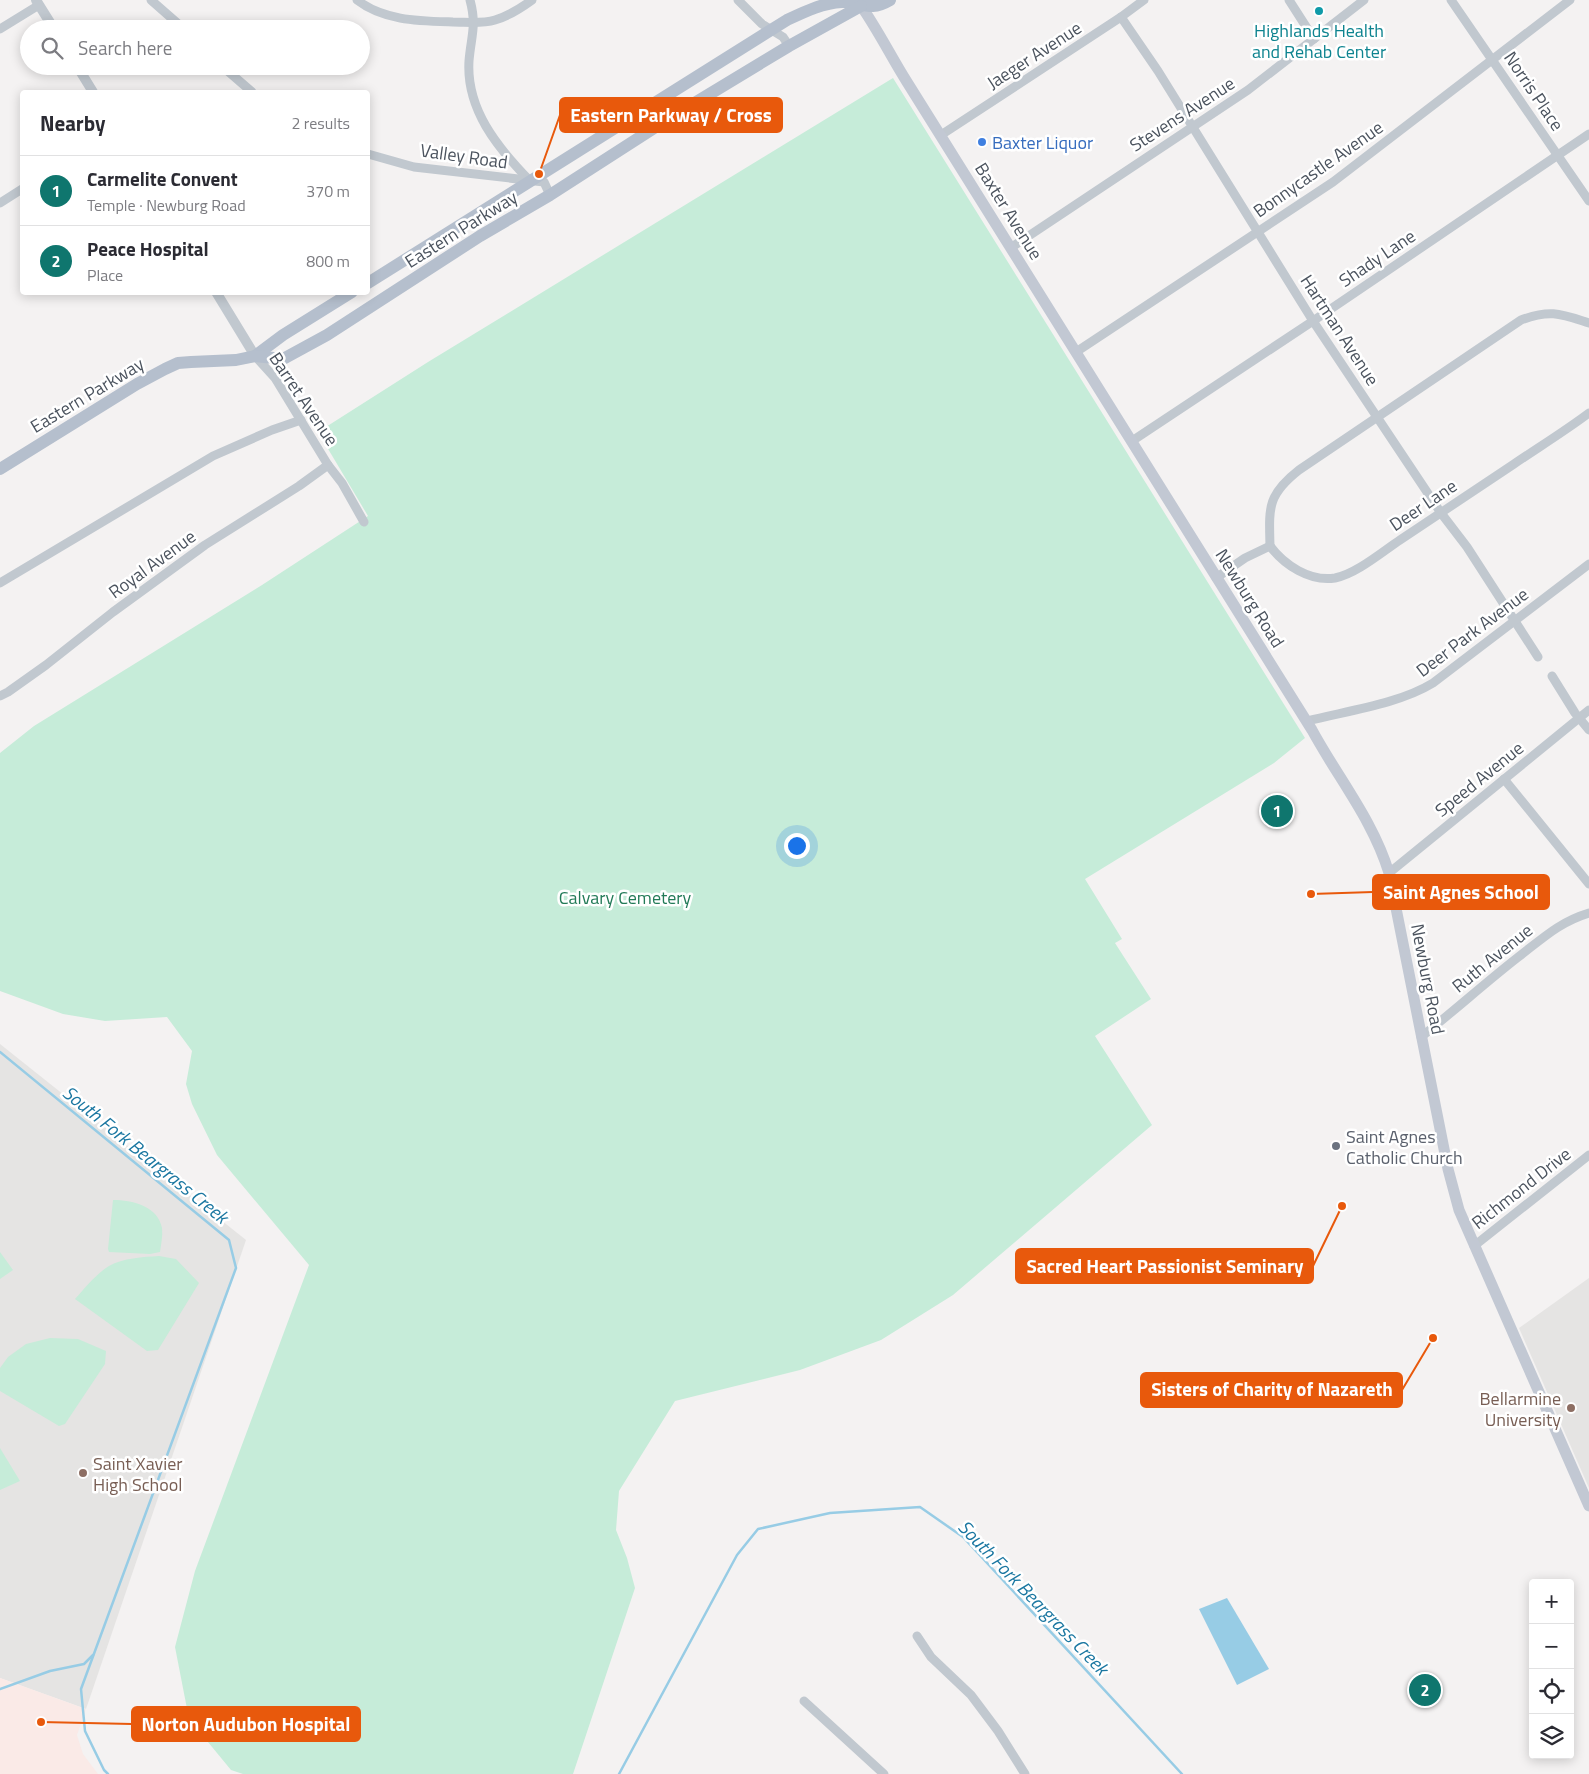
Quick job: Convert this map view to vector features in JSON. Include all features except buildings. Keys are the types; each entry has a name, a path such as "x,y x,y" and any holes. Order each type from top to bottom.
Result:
{"main road":[{"name":"Eastern Parkway","path":"370,282 786,20 820,5 843,1 879,6 890,0"},
{"name":"Eastern Parkway","path":"0,469 114,398 178,363 236,360 255,356 283,359 327,335 665,121 859,3"},
{"name":"Baxter Avenue","path":"859,3 875,25 887,50 1132,441"},
{"name":"Eastern Parkway","path":"255,356 283,335 347,295"},
{"name":"Newburg Road","path":"1132,441 1307,721 1370,827 1383,856 1389,873 1453,1192 1474,1246 1589,1506"}],"street":[{"path":"151,0 174,20"},
{"path":"356,0 376,12 387,15 415,20 474,22 498,19 516,11 532,0"},
{"path":"470,0 474,14 469,60 471,92 482,121 490,134 508,158 529,180"},
{"path":"738,0 762,24 783,37 789,46"},
{"name":"Jaeger Avenue","path":"941,135 1144,0"},
{"path":"1289,0 1314,39"},
{"name":"Stevens Avenue","path":"1012,247 1248,90 1364,0"},
{"name":"Norris Place","path":"1451,0 1589,201"},
{"name":"Bonnycastle Avenue","path":"1076,352 1334,182 1570,0"},
{"path":"0,29 38,2 49,20"},
{"name":"Hartman Avenue","path":"1121,17 1158,71 1314,322 1441,513 1467,547 1538,657"},
{"path":"83,75 92,90"},
{"path":"232,75 250,90"},
{"name":"Shady Lane","path":"1132,441 1314,322 1557,154 1589,134"},
{"name":"Valley Road","path":"370,155 414,167 544,182 550,195"},
{"path":"0,203 20,190"},
{"name":"Barret Avenue","path":"218,295 255,356 275,378 328,465 342,483 364,522"},
{"path":"1216,578 1245,558 1270,546 1270,509 1280,487 1299,470 1521,320 1549,313 1560,314 1589,324"},
{"name":"Deer Lane","path":"1270,546 1277,555 1298,571 1312,576 1334,578 1341,576 1357,569 1589,413"},
{"path":"0,583 212,456 272,430 301,420"},
{"name":"Royal Avenue","path":"0,696 46,665 113,612 204,546 299,486 328,465"},
{"name":"Deer Park Avenue","path":"1307,721 1400,698 1423,690 1589,564"},
{"path":"1552,676 1589,730"},
{"name":"Speed Avenue","path":"1389,873 1589,710"},
{"path":"1504,780 1589,884"},
{"name":"Ruth Avenue","path":"1422,1037 1484,984 1550,932 1564,922 1589,913"},
{"name":"Richmond Drive","path":"1474,1246 1589,1155"},
{"path":"916,1636 931,1657 972,1695 1025,1774"},
{"path":"804,1701 884,1774"}],"shaded area":[{"name":"Saint Xavier High School","path":"0,1044 246,1240 86,1709 0,1678"},
{"name":"Bellarmine University","path":"1589,1278 1589,1488 1519,1328"},
{"path":"0,1678 86,1709 77,1735 83,1754 98,1774 0,1774"}],"green space":[{"name":"Calvary Cemetery","path":"893,78 1305,738 1274,763 1085,879 1122,939 1115,943 1151,999 1095,1036 1152,1125 953,1295 881,1340 800,1370 675,1401 619,1491 616,1530 627,1558 635,1588 573,1774 243,1774 231,1770 189,1719 175,1647 195,1571 309,1265 217,1155 192,1104 186,1084 192,1051 167,1017 105,1021 63,1014 0,991 0,753 34,726 262,585 368,516 318,432 428,362"},
{"path":"113,1200 136,1203 150,1209 155,1214 160,1220 162,1228 160,1252 150,1254 109,1252"},
{"path":"0,1252 13,1270 0,1279"},
{"path":"159,1256 176,1259 199,1283 158,1350 147,1351 75,1299 95,1277 109,1266 140,1257"},
{"path":"50,1338 78,1339 106,1351 105,1364 65,1424 59,1426 0,1391 0,1368 8,1357 26,1344"},
{"path":"0,1448 20,1481 0,1490"}],"water":[{"path":"1227,1598 1269,1669 1237,1685 1199,1609"}],"waterway":[{"name":"South Fork Beargrass Creek","path":"0,1052 229,1240 236,1268 81,1689 85,1731 104,1770 108,1774"},
{"name":"South Fork Beargrass Creek","path":"619,1774 737,1555 758,1529 830,1513 920,1507 963,1537 1182,1774"},
{"path":"0,1689 50,1671 84,1664 93,1655"}],"place":[{"name":"Highlands Health and Rehab Center","path":"1319,11"},
{"name":"Baxter Liquor","path":"982,142"},
{"name":"Eastern Parkway / Cross","path":"539,174"},
{"name":"Carmelite Convent","path":"1277,811"},
{"name":"Saint Agnes School","path":"1311,894"},
{"name":"Saint Agnes Catholic Church","path":"1336,1146"},
{"name":"Sacred Heart Passionist Seminary","path":"1342,1206"},
{"name":"Sisters of Charity of Nazareth","path":"1433,1338"},
{"name":"Bellarmine University","path":"1571,1408"},
{"name":"Saint Xavier High School","path":"83,1473"},
{"name":"Peace Hospital","path":"1425,1690"},
{"name":"Norton Audubon Hospital","path":"41,1722"}]}
